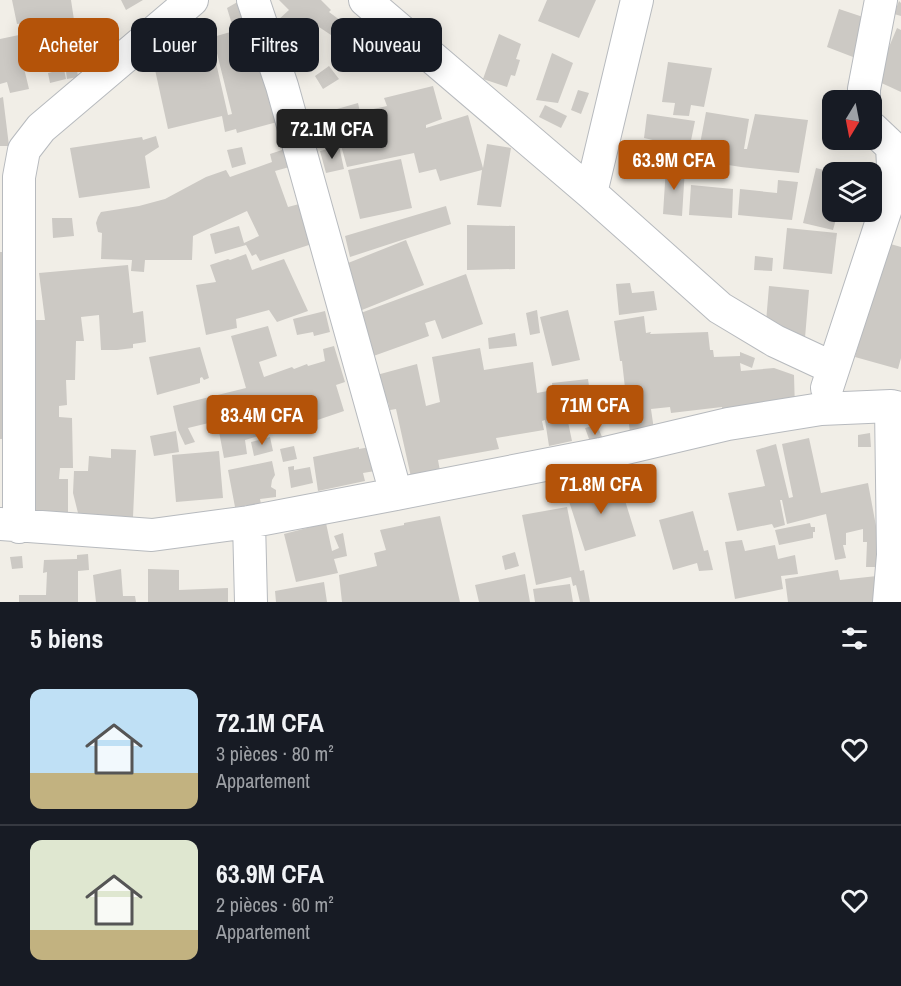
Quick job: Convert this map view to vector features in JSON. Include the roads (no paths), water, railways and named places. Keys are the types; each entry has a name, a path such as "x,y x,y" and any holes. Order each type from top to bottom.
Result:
{"street":[{"path":"192,0 41,128 24,150 19,177 10,526 152,535 249,522 601,454 728,424 821,409 896,407 893,555 889,602"},
{"path":"252,0 282,86 396,494"},
{"path":"365,0 591,193 720,308 775,341 832,368"},
{"path":"591,193 638,0"},
{"path":"864,90 881,0"},
{"path":"821,409 832,368 894,184 888,142"},
{"path":"249,522 251,602"}]}
